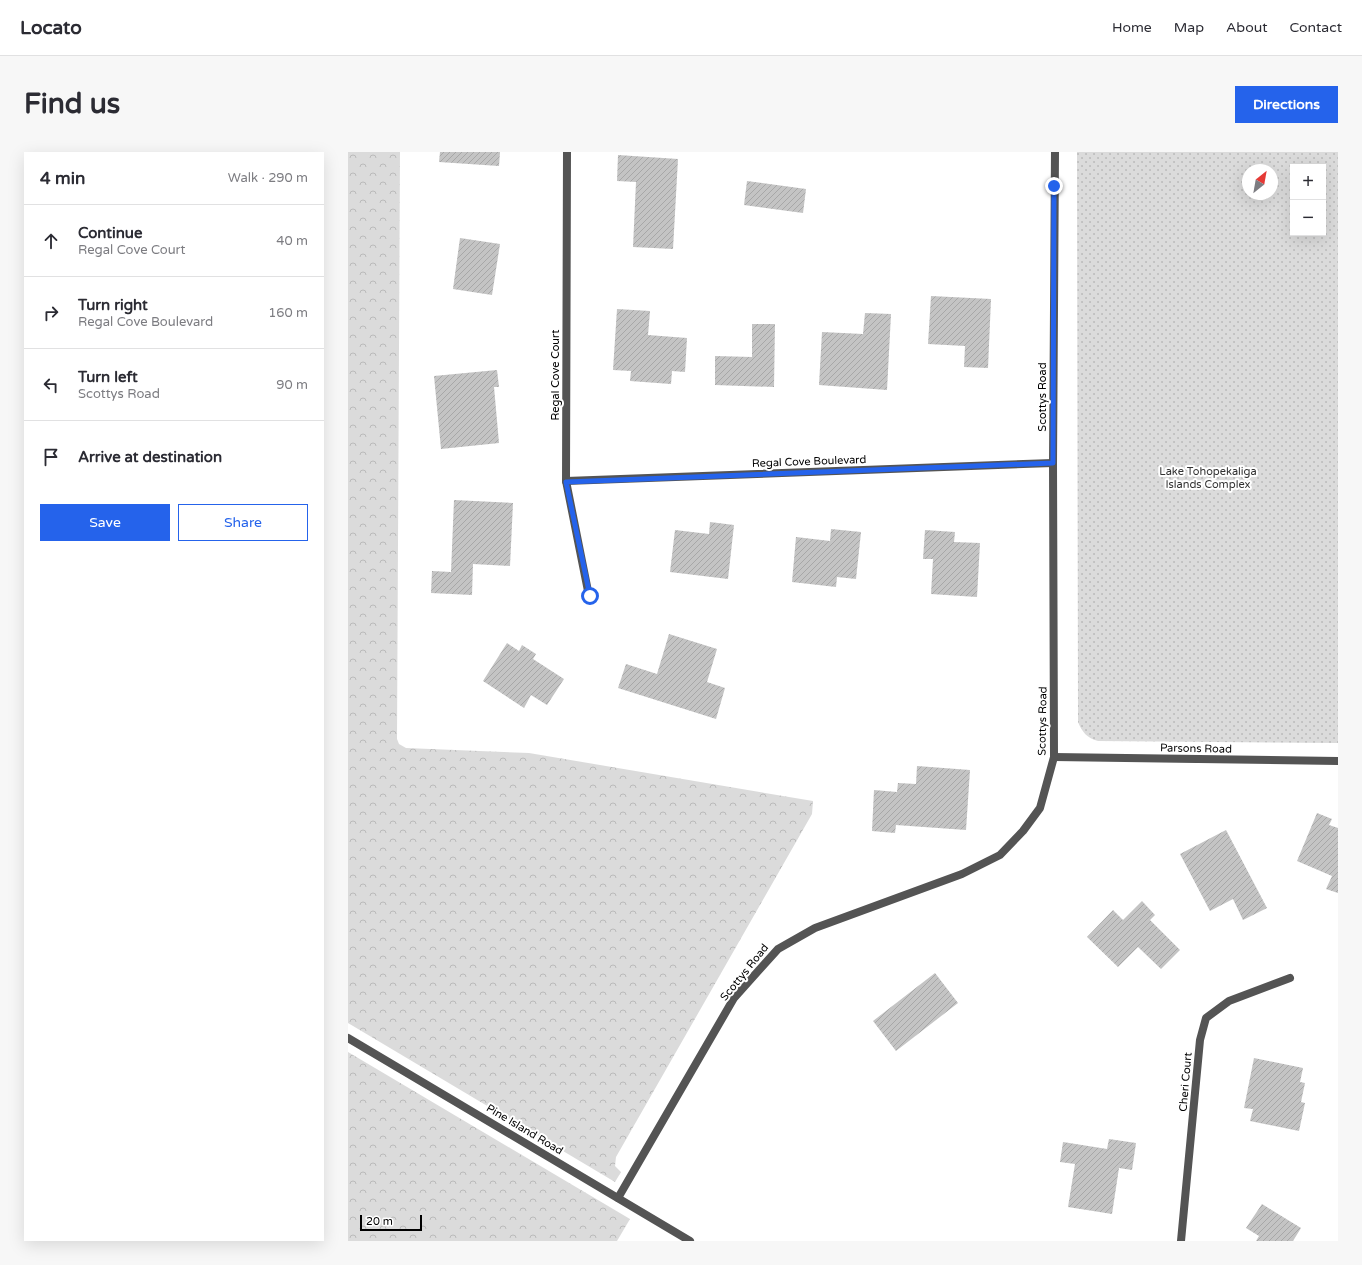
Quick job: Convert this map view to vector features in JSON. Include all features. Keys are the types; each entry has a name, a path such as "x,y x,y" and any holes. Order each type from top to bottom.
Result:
{"street":[{"name":"Regal Cove Court","path":"567,152 566,482 590,596"},
{"name":"Scottys Road","path":"618,1198 734,998 778,949 815,928 962,874 1000,855 1023,831 1040,808 1054,757 1053,463 1055,152"},
{"name":"Regal Cove Boulevard","path":"566,482 1053,463"},
{"name":"Parsons Road","path":"1054,757 1338,761"},
{"name":"Cheri Court","path":"1181,1241 1200,1040 1206,1018 1229,1000 1290,978"},
{"name":"Pine Island Road","path":"348,1038 690,1241"}],"green space":[{"path":"348,152 400,152 397,739 399,744 406,748 529,753 813,801 812,814 616,1157 615,1166 621,1172 615,1182 348,1023"},
{"name":"Lake Tohopekaliga Islands Complex","path":"1077,152 1338,152 1338,743 1098,741 1085,734 1078,722"},
{"path":"348,1052 630,1219 617,1241 348,1241"}],"building":[{"path":"440,152 500,152 499,166 439,162"},
{"path":"618,155 678,159 673,249 633,247 636,182 617,181"},
{"path":"747,181 806,189 803,213 744,205"},
{"path":"460,238 500,244 492,295 453,289"},
{"path":"931,296 991,299 988,368 964,367 965,346 928,344"},
{"path":"617,309 650,311 648,335 687,338 685,372 672,371 671,384 630,381 631,371 613,370"},
{"path":"865,313 891,314 887,390 819,385 822,332 863,334"},
{"path":"752,324 775,324 774,387 715,385 715,356 752,357"},
{"path":"497,370 499,387 494,387 499,443 441,449 434,376"},
{"path":"454,500 513,503 510,566 473,564 472,595 431,593 432,571 451,572"},
{"path":"710,522 734,525 728,579 670,572 675,530 709,534"},
{"path":"831,529 861,532 856,579 837,577 836,587 792,582 796,537 830,541"},
{"path":"925,530 955,532 954,542 980,543 977,597 931,594 933,559 923,559"},
{"path":"669,634 717,649 707,682 725,688 716,719 618,688 626,664 657,674"},
{"path":"507,643 519,651 522,645 536,654 533,659 564,679 547,705 531,695 524,708 483,681"},
{"path":"917,766 970,770 966,830 896,825 895,833 872,831 874,790 897,792 898,783 916,784"},
{"path":"1317,813 1332,819 1329,825 1338,828 1338,893 1326,889 1332,876 1297,861"},
{"path":"1226,830 1267,908 1243,920 1233,899 1210,911 1180,854"},
{"path":"1142,901 1155,915 1150,920 1180,950 1161,969 1138,947 1118,967 1087,937 1113,910 1123,920"},
{"path":"935,973 958,1003 896,1051 873,1021"},
{"path":"1254,1058 1303,1068 1300,1082 1305,1083 1301,1102 1305,1103 1299,1131 1250,1121 1253,1109 1244,1108"},
{"path":"1109,1139 1136,1143 1132,1170 1119,1168 1112,1214 1068,1207 1075,1164 1060,1162 1063,1142 1107,1149"},
{"path":"1262,1204 1301,1228 1293,1241 1256,1241 1259,1236 1246,1228"}],"route":[{"path":"590,596 566,482 1053,463 1054,186"}]}
